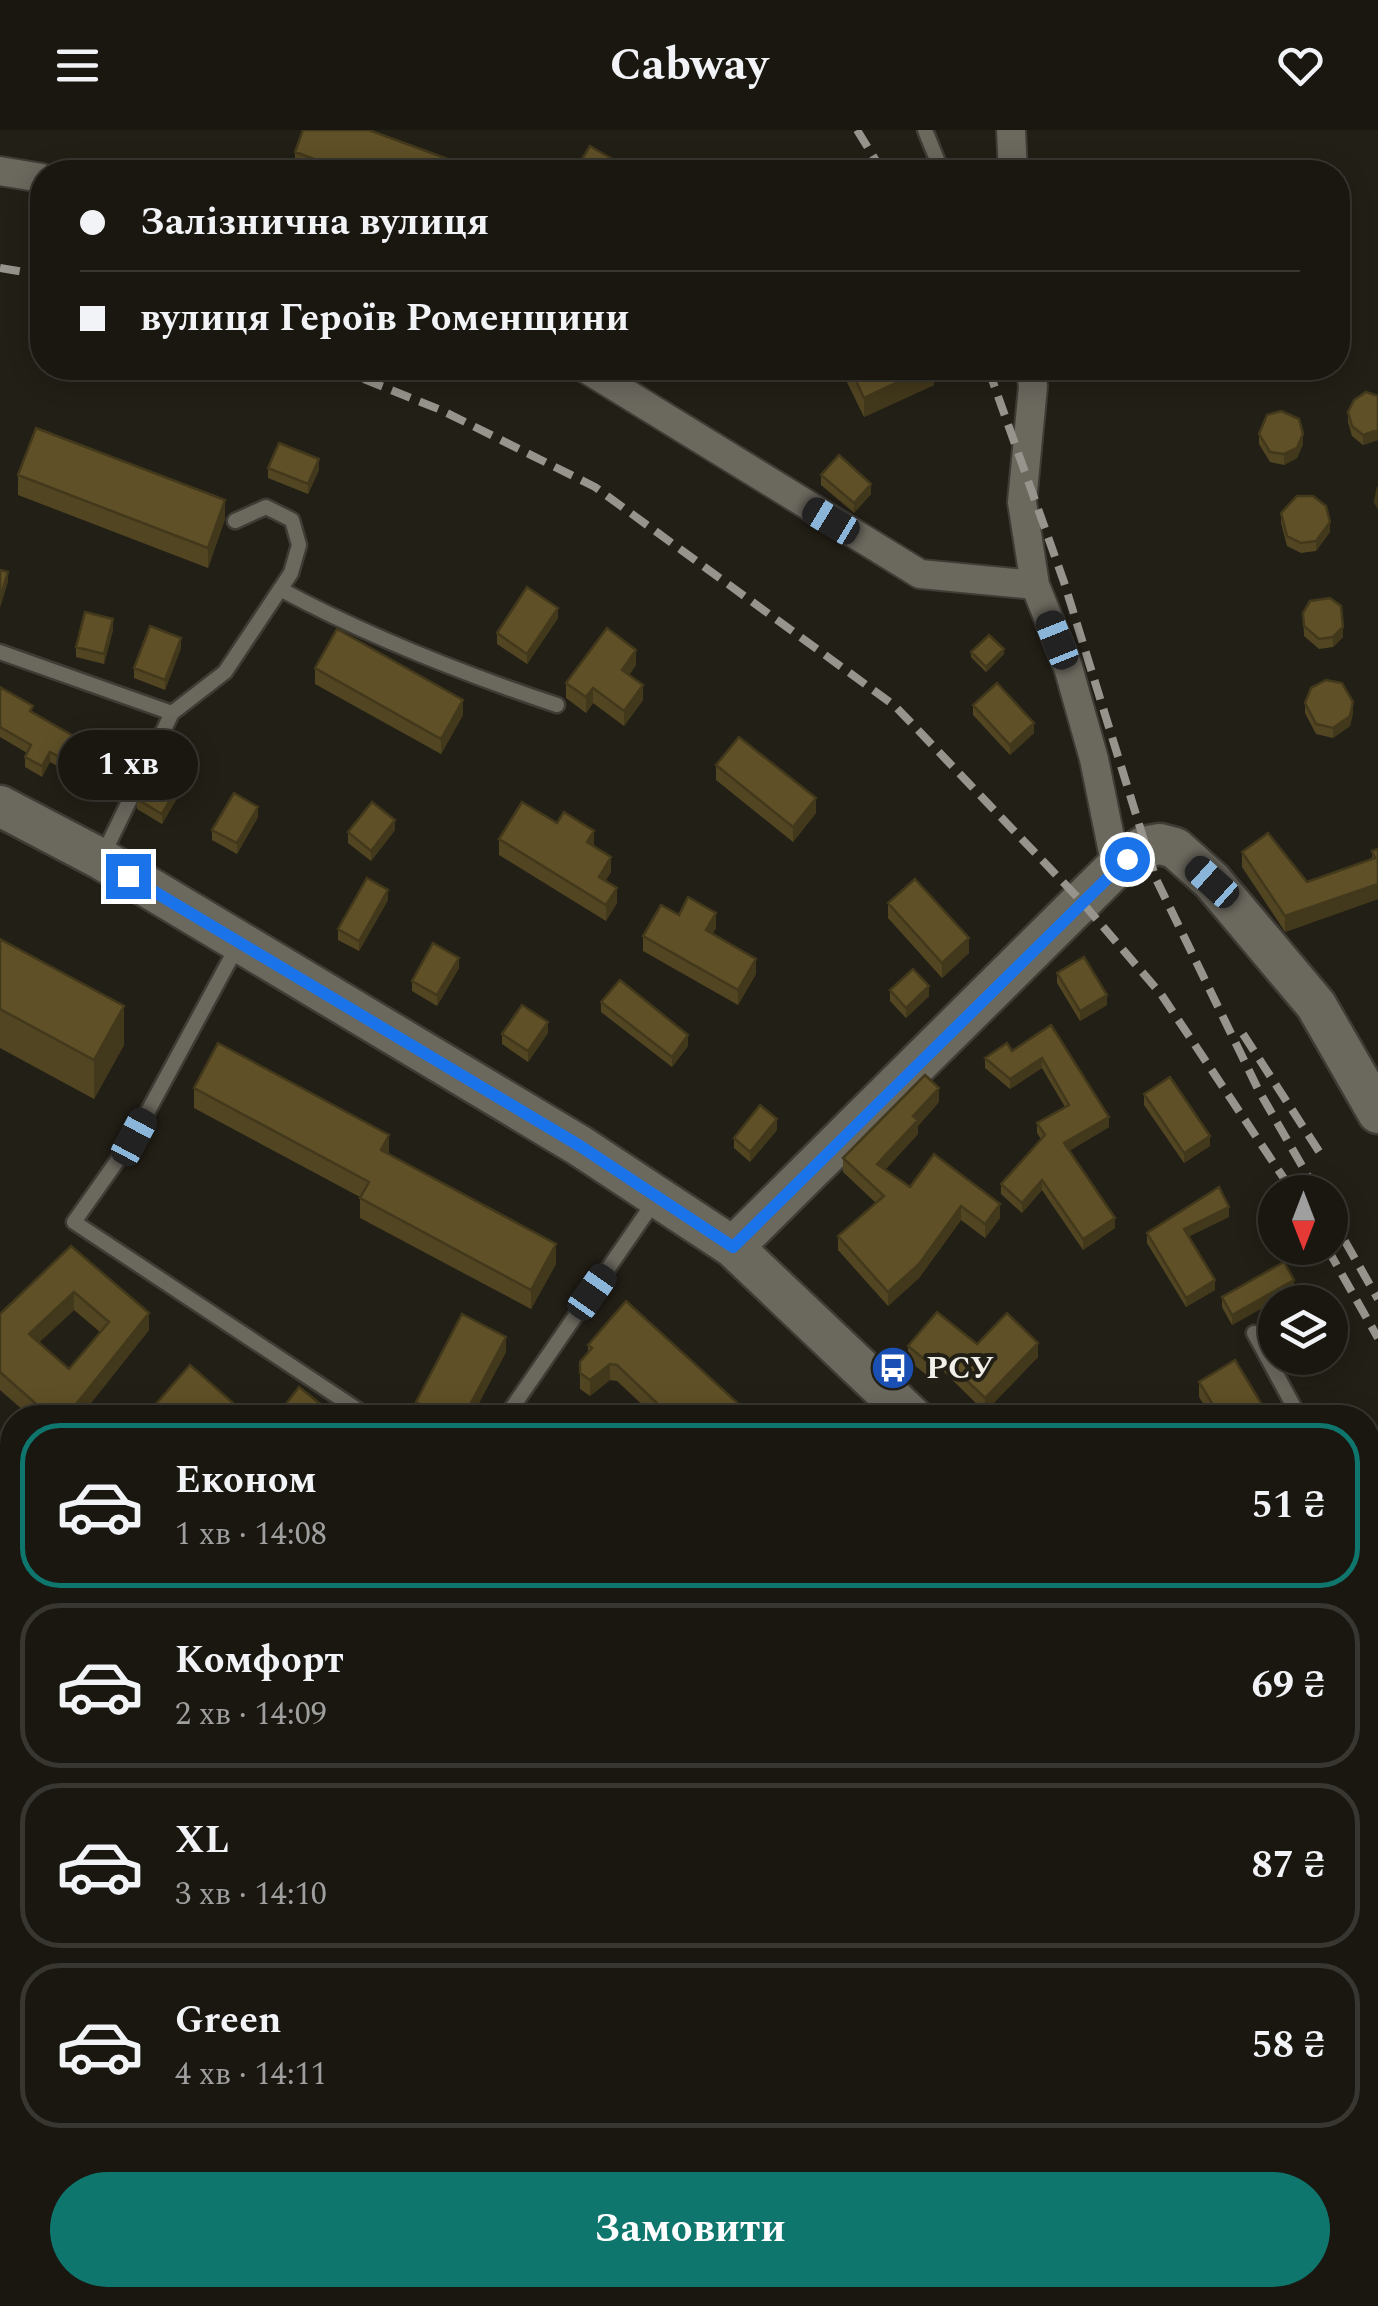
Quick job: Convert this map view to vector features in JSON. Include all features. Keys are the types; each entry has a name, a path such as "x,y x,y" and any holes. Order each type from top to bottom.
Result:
{"street":[{"path":"1011,130 1012,160"},
{"path":"0,171 30,176"},
{"path":"605,380 920,574 1035,586"},
{"path":"1033,380 1022,502 1035,586 1068,667 1094,759 1116,867"},
{"path":"0,806 101,859 658,1197 733,1247 899,1405"},
{"path":"733,1247 1116,867 1143,846 1160,844 1175,848 1212,882 1316,1005 1378,1113"}],"lane":[{"path":"924,130 937,160"},
{"path":"101,859 172,714 225,672 280,589 299,545 292,520 266,508 235,520"},
{"path":"280,589 348,626 557,706"},
{"path":"0,652 172,714"},
{"path":"240,942 134,1137 74,1222 350,1405"},
{"path":"514,1405 658,1197"},
{"path":"1254,1333 1293,1405"}],"building":[{"path":"303,130 369,130 450,160 317,160 295,152"},
{"path":"590,146 614,160 581,160"},
{"path":"856,380 902,380 864,398"},
{"path":"1366,392 1378,396 1378,430 1363,435 1352,426 1348,412 1354,400"},
{"path":"1281,411 1299,419 1303,434 1297,448 1284,454 1270,452 1259,434 1267,415"},
{"path":"36,428 225,500 208,548 18,475"},
{"path":"279,443 319,459 308,484 268,468"},
{"path":"839,455 871,484 854,503 821,475"},
{"path":"1297,496 1313,496 1326,506 1330,522 1316,541 1301,543 1287,536 1281,513"},
{"path":"0,570 8,572 0,598"},
{"path":"527,587 558,608 527,654 497,633"},
{"path":"1330,598 1341,606 1343,627 1333,637 1319,639 1304,626 1303,613 1310,601"},
{"path":"85,612 113,619 104,654 76,647"},
{"path":"150,626 181,638 165,680 134,668"},
{"path":"607,628 636,650 622,670 643,685 624,711 593,688 586,697 566,683"},
{"path":"337,629 463,700 441,739 315,668"},
{"path":"989,635 1004,649 986,667 971,652"},
{"path":"1326,680 1342,683 1353,702 1350,716 1333,728 1316,724 1305,703 1311,688"},
{"path":"997,683 1034,723 1010,745 973,705"},
{"path":"0,687 33,706 30,711 82,741 81,746 103,753 108,739 135,754 118,789 50,752 42,766 25,757 31,745 0,727"},
{"path":"739,737 816,798 793,827 716,765"},
{"path":"161,763 184,776 162,814 137,799 154,765 158,768"},
{"path":"234,793 258,807 237,843 212,830"},
{"path":"372,802 395,820 371,851 348,832"},
{"path":"522,802 557,823 564,812 594,831 587,842 611,857 599,877 617,888 606,905 499,839"},
{"path":"1268,833 1307,882 1375,858 1372,851 1378,849 1378,884 1285,916 1242,852"},
{"path":"367,878 388,890 359,941 338,929"},
{"path":"915,879 969,938 942,963 888,903"},
{"path":"688,897 716,913 706,930 756,959 738,990 643,936 661,905 679,915"},
{"path":"0,939 124,1006 94,1060 0,1009"},
{"path":"433,943 459,958 437,995 412,981"},
{"path":"1084,957 1107,995 1080,1011 1057,973"},
{"path":"913,969 929,986 906,1008 890,990"},
{"path":"620,980 688,1035 672,1057 601,1002"},
{"path":"522,1005 548,1022 528,1051 502,1034"},
{"path":"1051,1025 1109,1117 1064,1143 1115,1218 1083,1239 1042,1180 1022,1203 1001,1184 1045,1135 1037,1123 1069,1105 1042,1058 1010,1079 985,1058 1007,1043 1012,1051"},
{"path":"218,1043 389,1135 381,1150 556,1244 531,1290 360,1198 369,1182 194,1088"},
{"path":"925,1075 939,1088 913,1116 918,1120 877,1164 910,1187 934,1154 1000,1204 985,1224 961,1206 919,1264 888,1292 838,1236 884,1196 843,1158"},
{"path":"1170,1077 1210,1136 1184,1153 1144,1094"},
{"path":"760,1105 777,1119 750,1152 734,1138"},
{"path":"1219,1187 1229,1207 1184,1229 1215,1280 1186,1298 1147,1233"},
{"path":"71,1246 149,1313 75,1405 37,1405 0,1372 0,1314","holes":["74,1292 109,1322 69,1369 29,1334"]},
{"path":"1279,1265 1286,1265 1294,1280 1285,1285 1258,1285 1258,1300 1232,1315 1222,1297"},
{"path":"626,1301 740,1405 657,1405 617,1365 610,1364 590,1380 580,1373 580,1362 592,1348 588,1345"},
{"path":"937,1312 977,1344 1007,1313 1038,1343 985,1398 938,1353 929,1363 908,1346"},
{"path":"462,1314 506,1337 470,1405 416,1402"},
{"path":"1235,1360 1262,1405 1213,1405 1199,1382"},
{"path":"190,1365 235,1405 155,1405"},
{"path":"299,1387 322,1405 285,1405"}],"railway":[{"path":"857,130 876,160"},
{"path":"0,268 30,273"},
{"path":"366,380 441,410 595,487 895,706 1081,901 1161,994 1282,1175"},
{"path":"992,380 1064,582 1156,879 1259,1091 1307,1175"},
{"path":"1243,1034 1322,1156"},
{"path":"1348,1246 1378,1299"},
{"path":"1337,1265 1378,1338"}],"place":[{"name":"РСУ","path":"893,1368"}],"route":[{"path":"128,876 580,1146 733,1247 1127,859"}]}
